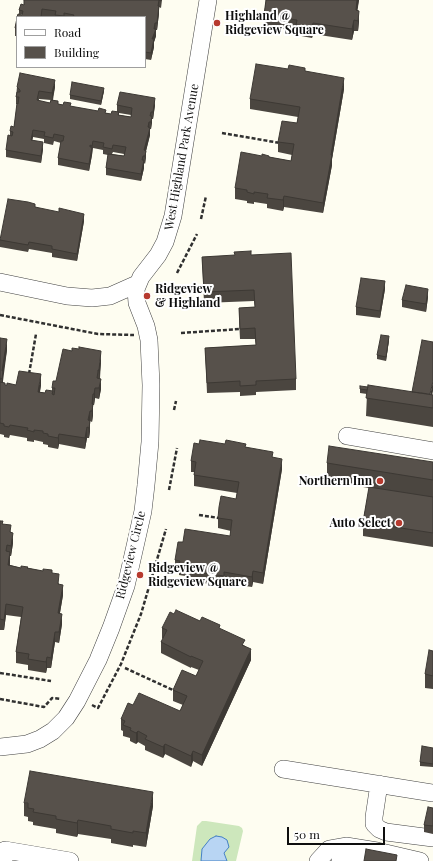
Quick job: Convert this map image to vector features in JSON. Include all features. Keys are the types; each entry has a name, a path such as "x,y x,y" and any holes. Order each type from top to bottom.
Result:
{"street":[{"name":"West Highland Park Avenue","path":"137,284 158,255 165,242 173,216 208,0"},
{"path":"0,282 67,296 92,298 110,296 137,284"},
{"name":"Ridgeview Circle","path":"0,747 27,744 40,739 66,718 77,701 98,660 126,586 139,530 146,485 150,442 151,385 148,334 137,303 135,293 137,284"},
{"path":"347,436 433,451"},
{"path":"282,769 433,793"},
{"path":"379,784 374,816 374,824 379,830 433,838"},
{"path":"318,861 329,849 346,846 377,851 420,861"},
{"path":"4,861 5,850 70,861"},
{"path":"340,861 357,854 377,851"}],"path":[{"path":"222,133 280,143"},
{"path":"201,219 206,196"},
{"path":"177,273 197,234"},
{"path":"0,315 98,334 148,334"},
{"path":"181,332 240,329"},
{"path":"29,376 36,334"},
{"path":"174,410 176,401"},
{"path":"169,490 176,448"},
{"path":"199,515 219,518"},
{"path":"98,708 121,664 141,614 166,529"},
{"path":"125,668 177,692"},
{"path":"0,673 51,681"},
{"path":"0,700 44,707 52,698 77,701"}],"green space":[{"path":"202,821 239,826 242,828 243,831 236,861 227,861 224,853 202,849 201,861 192,861 197,826"}],"water":[{"path":"216,836 227,840 229,847 224,853 227,861 201,861 202,849 210,839"}],"building":[{"path":"24,0 159,0 157,23 155,23 154,29 156,29 152,39 154,39 151,53 146,52 146,16 74,16 64,13 64,16 55,15 56,11 42,9 41,16 17,16 18,14 22,15 23,11 19,10 21,4 24,5"},
{"path":"266,0 357,0 356,10 359,11 358,21 354,20 352,29 313,23 312,27 296,25 297,20 264,15"},
{"path":"256,64 288,69 289,65 305,68 305,71 344,78 323,203 284,196 283,200 267,198 268,194 254,192 254,194 247,192 247,190 235,188 241,152 262,156 262,154 269,157 291,161 294,144 278,142 282,121 297,123 300,107 250,99"},
{"path":"20,73 55,80 52,93 39,91 37,100 50,103 51,100 58,101 58,104 63,105 64,102 71,103 70,106 98,111 99,108 106,110 105,113 111,114 112,111 119,112 118,115 131,117 132,108 117,105 120,92 155,98 153,112 151,112 150,116 152,116 148,127 150,128 144,150 146,151 145,156 143,156 142,160 144,160 141,174 106,168 108,154 124,156 126,147 113,145 112,149 103,147 104,143 93,141 92,146 90,145 90,147 92,147 89,164 58,158 61,141 63,141 64,136 54,134 53,138 44,136 45,132 33,130 31,140 43,142 41,156 6,150 8,135 12,136 13,132 10,131 11,126 14,127 19,97 16,97 17,92 20,92 17,87"},
{"path":"72,82 104,88 101,101 70,95"},
{"path":"8,199 28,202 35,204 35,207 59,212 59,208 84,214 77,254 52,249 52,246 29,242 28,245 0,240"},
{"path":"251,251 251,255 291,253 296,379 256,381 256,385 240,386 240,381 207,383 205,348 256,345 255,328 240,329 239,308 255,307 254,290 204,292 202,257 235,255 234,252"},
{"path":"361,278 385,281 380,311 356,307"},
{"path":"406,285 428,289 426,304 402,300"},
{"path":"381,335 389,336 386,357 377,355"},
{"path":"0,338 7,339 2,379 0,378"},
{"path":"422,340 433,342 433,381 430,394 412,392"},
{"path":"79,347 101,351 97,378 101,379 99,388 95,388 93,394 92,411 90,411 88,420 90,421 89,428 87,427 85,438 59,434 58,438 48,436 48,434 43,433 43,431 34,430 34,432 27,430 28,428 10,425 9,427 0,423 0,382 5,383 5,385 7,385 7,383 16,385 19,371 41,374 38,392 45,393 46,390 53,391 52,394 54,395 55,388 52,388 53,381 56,381 63,349 72,351 72,348 79,349"},
{"path":"368,385 433,395 433,408 366,398"},
{"path":"360,386 368,387 367,390 360,389"},
{"path":"200,440 225,444 226,440 246,444 245,447 273,452 272,457 282,459 263,573 253,571 252,577 224,572 224,576 204,573 205,569 179,564 180,561 175,560 178,542 183,542 185,529 230,536 232,520 218,518 219,507 221,496 236,499 239,482 194,475 196,462 191,461 194,443 199,444"},
{"path":"329,446 433,462 433,480 327,463"},
{"name":"Auto Select","path":"369,487 433,497 433,533 363,522"},
{"path":"0,521 3,521 2,524 11,525 10,532 13,533 11,546 7,545 6,551 10,552 8,565 21,568 21,566 28,567 27,568 43,571 43,569 52,570 52,573 59,574 58,584 63,585 58,613 62,614 59,632 55,632 51,658 47,657 46,662 28,659 29,654 16,652 23,607 6,604 4,620 0,619"},
{"path":"176,610 200,621 202,617 220,625 219,628 245,640 242,645 251,649 202,755 193,751 191,756 165,744 163,747 145,739 147,736 138,731 136,733 130,730 131,728 123,725 125,721 121,719 128,703 133,705 139,693 180,711 187,696 173,690 182,670 196,676 203,661 191,657 161,642 167,630 162,628 170,612 174,614"},
{"path":"429,650 433,651 433,676 425,674"},
{"path":"422,746 433,748 433,764 420,762"},
{"path":"30,771 153,792 146,833 133,831 133,833 111,829 111,826 78,820 77,823 56,819 56,816 33,812 34,809 28,808 28,803 24,803"},
{"path":"428,807 433,808 433,826 424,825"},
{"path":"366,849 397,855 396,861 364,861"}],"place":[{"name":"Highland @ Ridgeview Square","path":"217,23"},
{"name":"Ridgeview & Highland","path":"147,296"},
{"name":"Northern Inn","path":"380,481"},
{"name":"Auto Select","path":"399,523"},
{"name":"Ridgeview @ Ridgeview Square","path":"140,575"}]}
